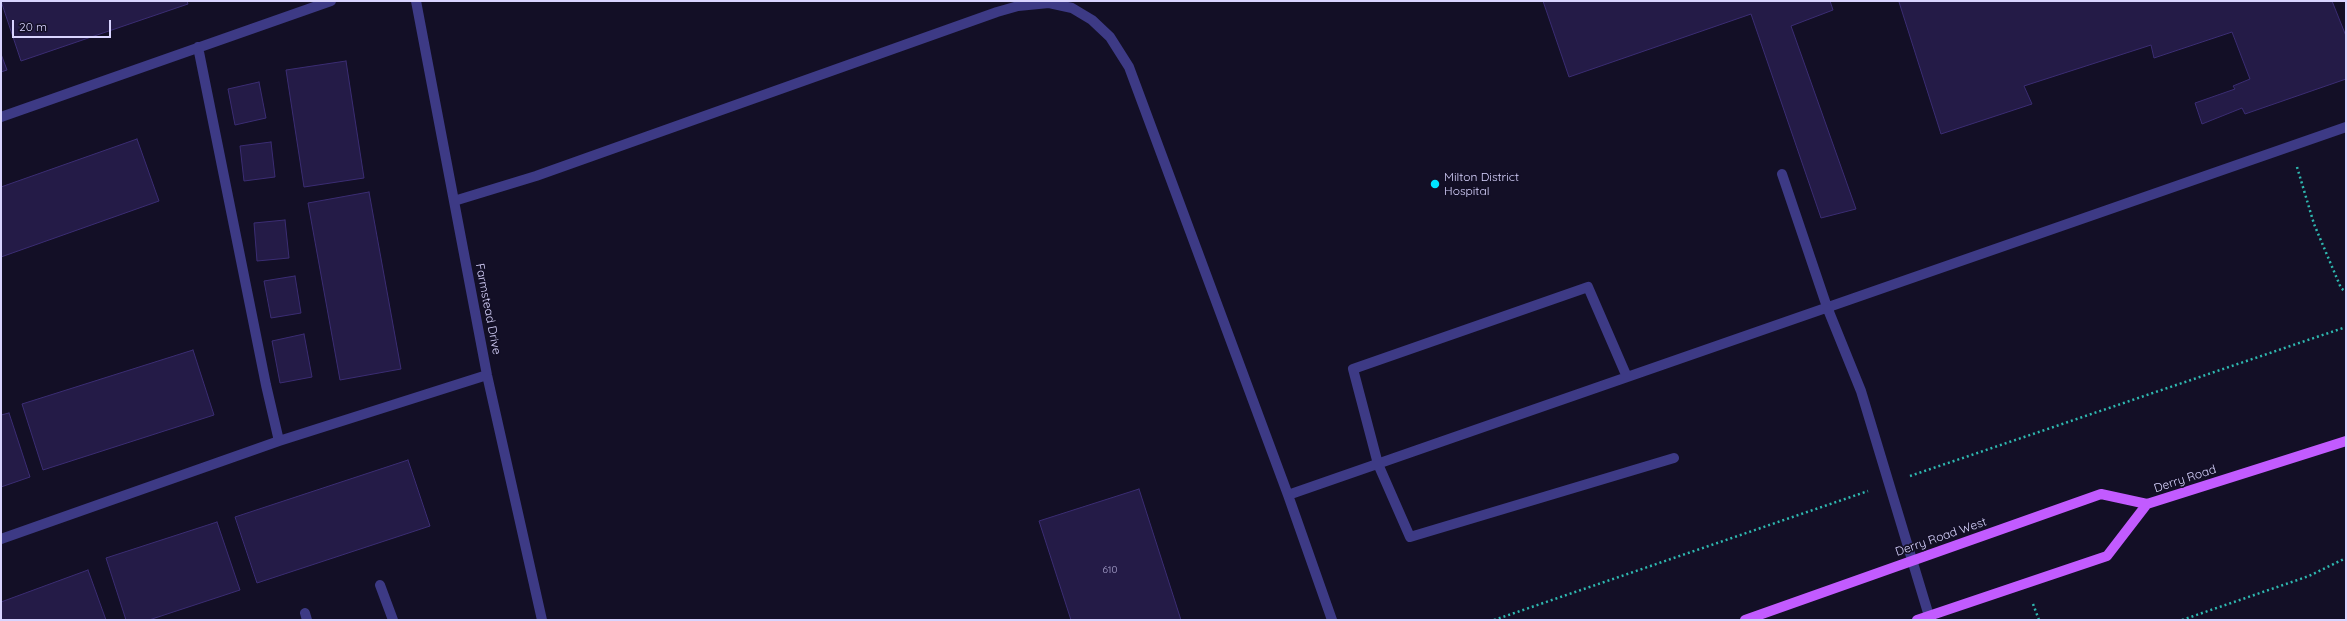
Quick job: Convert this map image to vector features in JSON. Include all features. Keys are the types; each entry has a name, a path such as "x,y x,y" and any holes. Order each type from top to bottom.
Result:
{"main road":[{"name":"Derry Road","path":"1917,620 2107,556 2147,504 2346,441"},
{"name":"Derry Road West","path":"1745,620 2101,494 2147,504"}],"street":[{"path":"1,117 331,1"},
{"name":"Farmstead Drive","path":"416,1 487,375 542,620"},
{"path":"454,201 536,176 997,12 1018,6 1049,2 1072,8 1092,20 1110,37 1129,66 1288,495 1332,620"},
{"path":"198,47 264,377 279,441"},
{"path":"1288,495 2346,127"},
{"path":"1782,174 1827,307 1860,391 1929,616"},
{"path":"1627,377 1588,287 1353,369 1378,464 1410,537 1674,458"},
{"path":"1,539 279,441 487,375"},
{"path":"380,584 393,620"}],"path":[{"path":"2291,146 2314,224 2341,288 2346,292"},
{"path":"1494,620 1888,483 2346,327"},
{"path":"2182,620 2309,576 2346,558"}],"building":[{"path":"1,1 187,1 188,4 21,61"},
{"path":"1543,1 1830,1 1833,10 1791,26 1856,209 1821,218 1751,14 1569,77"},
{"path":"2332,1 2346,36 2346,79 2245,114 2242,108 2202,124 2195,103 2235,89 2233,86 2250,79 2232,32 2154,58 2151,45 2024,86 2032,104 1941,134 1899,2"},
{"path":"1,54 7,70 1,72"},
{"path":"346,61 364,178 304,187 286,70"},
{"path":"259,82 266,118 235,125 228,89"},
{"path":"137,139 159,201 1,257 1,187"},
{"path":"271,142 275,177 244,181 240,146"},
{"path":"369,192 401,369 340,380 308,203"},
{"path":"285,220 289,258 257,261 254,223"},
{"path":"295,276 301,313 271,318 264,281"},
{"path":"304,334 312,377 280,383 272,341"},
{"path":"193,350 214,415 43,470 22,404"},
{"path":"9,413 30,477 1,487 1,415"},
{"path":"408,460 430,526 257,583 235,517"},
{"path":"1139,489 1181,620 1071,620 1039,521"},
{"path":"217,522 240,590 149,620 126,620 106,558"},
{"path":"88,570 106,620 1,620 1,602"}],"place":[{"name":"Milton District Hospital","path":"1435,184"}]}
